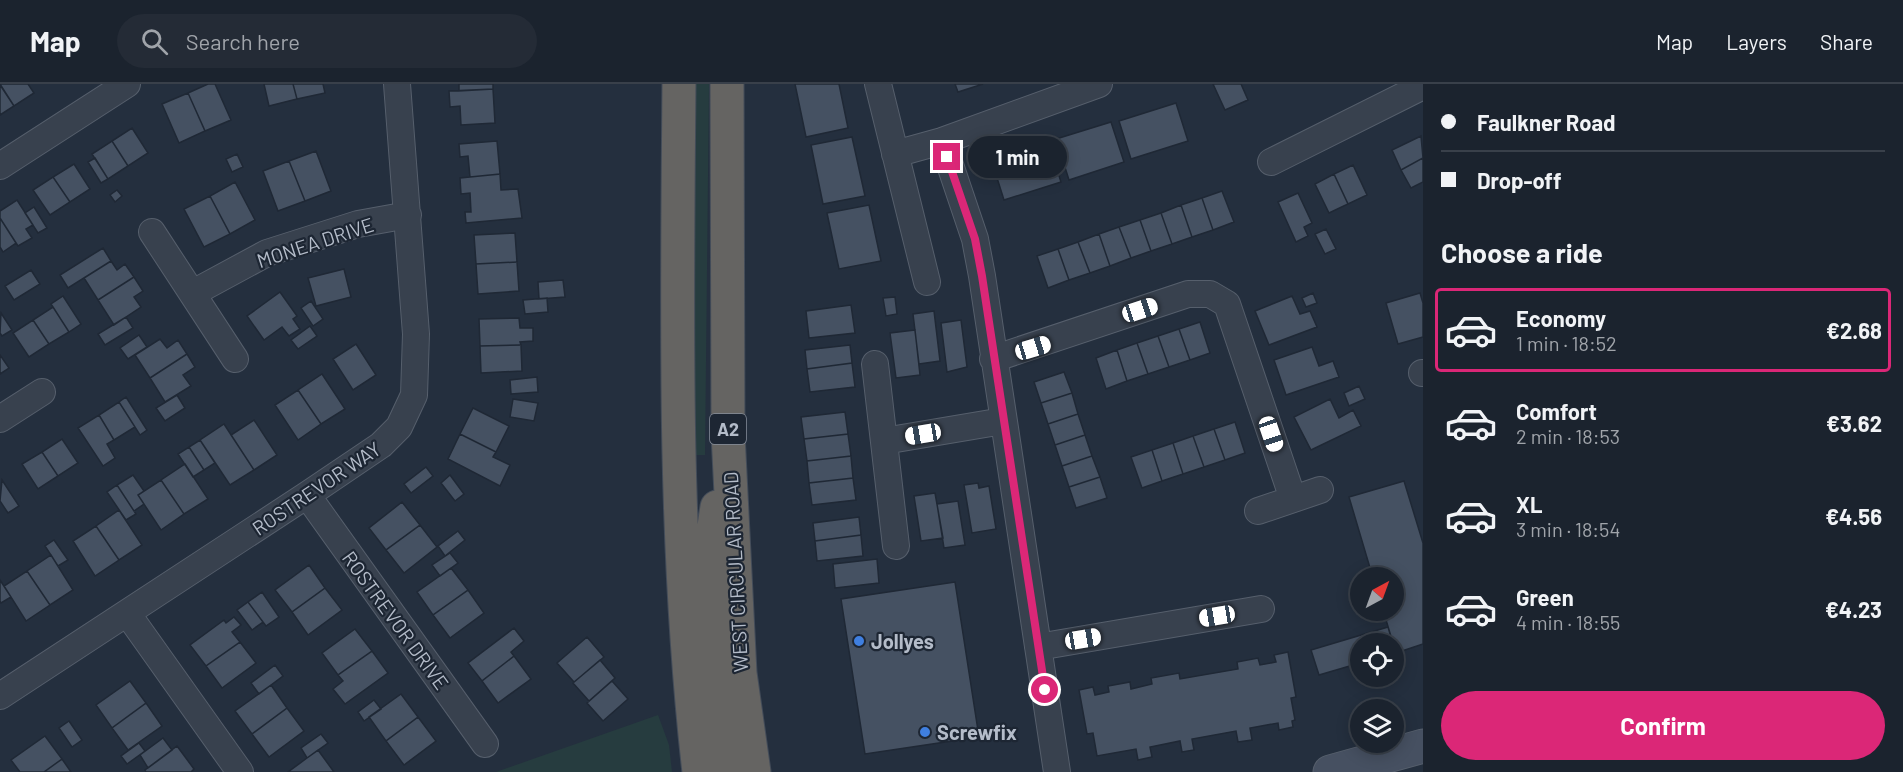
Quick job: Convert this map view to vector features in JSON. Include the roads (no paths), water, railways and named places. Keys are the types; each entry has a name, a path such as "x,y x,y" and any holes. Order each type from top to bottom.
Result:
{"highway":[{"path":"679,84 677,374 687,666 699,772"},
{"name":"WEST CIRCULAR ROAD","path":"727,84 728,434 740,673 754,772"},
{"path":"728,434 710,558 712,633 728,772"}],"main road":[{"path":"1347,770 1423,746"}],"street":[{"path":"0,166 127,84"},
{"name":"ROSTREVOR WAY","path":"0,696 381,446 399,427 414,395 416,334 397,84"},
{"path":"878,84 927,282"},
{"path":"896,154 942,141 1099,84"},
{"path":"1271,162 1423,86"},
{"path":"942,141 975,239 982,276 1057,772"},
{"name":"MONEA DRIVE","path":"193,293 267,253 358,224 408,215"},
{"path":"152,231 235,359"},
{"path":"993,360 1188,294 1210,294 1227,304 1293,499"},
{"path":"875,364 896,546"},
{"path":"0,419 42,392"},
{"path":"884,441 1003,421"},
{"path":"1258,511 1320,490"},
{"name":"ROSTREVOR DRIVE","path":"307,495 485,744"},
{"path":"1038,647 1261,609"},
{"path":"127,613 240,772"}],"place":[{"name":"Jollyes","path":"859,641"},
{"name":"Screwfix","path":"925,732"}]}
